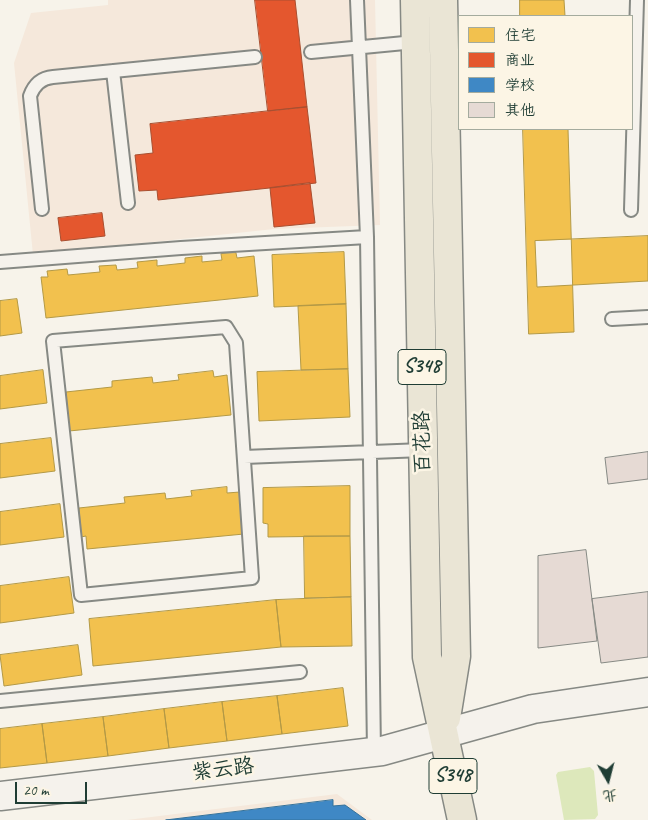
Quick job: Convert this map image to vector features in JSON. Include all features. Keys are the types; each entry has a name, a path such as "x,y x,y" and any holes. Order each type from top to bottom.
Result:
{"main road":[{"name":"百花路","path":"414,0 427,657 462,820"},
{"name":"百花路","path":"444,0 456,656 444,732"}],"street":[{"name":"紫云路","path":"0,796 374,752 533,709 648,692"}],"lane":[{"path":"357,0 367,236 374,752"},
{"path":"631,210 637,0"},
{"path":"311,52 415,42"},
{"path":"42,209 30,96 32,90 47,78 255,57"},
{"path":"113,71 128,203"},
{"path":"0,262 367,236"},
{"path":"612,319 648,317"},
{"path":"226,327 236,343 244,457 252,578 80,595 53,341 226,327"},
{"path":"244,457 423,450"},
{"path":"0,701 300,672"}],"shaded area":[{"path":"108,0 375,0 380,225 274,229 33,255 14,63 31,13 108,5"},
{"path":"337,794 372,820 127,820"}],"green space":[{"path":"590,767 594,771 598,815 595,819 564,820 556,775 558,772"}],"building: 住宅":[{"path":"520,0 564,0 565,15 520,15"},
{"path":"523,130 568,130 574,332 529,334"},
{"path":"648,236 648,281 537,287 535,241"},
{"path":"344,252 346,304 274,307 272,255"},
{"path":"236,253 237,258 254,256 258,296 46,318 41,277 48,277 47,271 67,269 68,275 100,272 99,266 116,265 117,270 138,268 137,262 157,260 157,266 185,263 185,258 202,256 202,262 222,260 221,254"},
{"path":"17,299 22,333 0,336 0,301"},
{"path":"346,304 348,369 301,370 298,306"},
{"path":"348,369 350,417 259,421 257,372"},
{"path":"43,370 47,403 0,409 0,376"},
{"path":"213,371 214,377 227,375 231,415 69,431 66,392 112,387 112,381 152,377 153,383 179,380 178,375"},
{"path":"51,438 55,471 0,478 0,444"},
{"path":"350,486 350,536 268,537 268,524 263,523 263,488"},
{"path":"227,487 227,493 240,492 244,534 87,549 86,536 81,537 79,508 125,503 124,497 165,493 166,499 192,496 191,491"},
{"path":"60,504 64,537 0,545 0,512"},
{"path":"304,536 350,536 351,597 305,598"},
{"path":"69,577 74,613 0,623 0,586"},
{"path":"351,597 352,646 281,647 276,600"},
{"path":"276,600 281,647 93,666 89,619"},
{"path":"78,645 82,675 4,686 0,655"},
{"path":"343,688 348,726 282,734 277,696"},
{"path":"277,696 282,734 227,741 222,702"},
{"path":"222,702 227,741 169,748 164,709"},
{"path":"164,709 169,748 108,756 103,717"},
{"path":"103,717 108,756 47,763 42,724"},
{"path":"42,724 47,763 0,768 0,729"}],"building: 商业":[{"path":"255,0 295,0 307,107 268,111"},
{"path":"307,107 316,183 158,200 157,190 139,191 135,155 153,153 150,124"},
{"path":"310,183 315,223 274,227 270,188"},
{"path":"102,213 105,236 61,241 58,218"}],"building: 学校":[{"path":"333,800 333,806 345,805 366,820 166,820"}],"building: 其他":[{"path":"648,452 648,479 608,484 605,458"},
{"path":"586,550 597,641 538,648 538,556"},
{"path":"648,592 648,657 601,663 592,599"}]}
